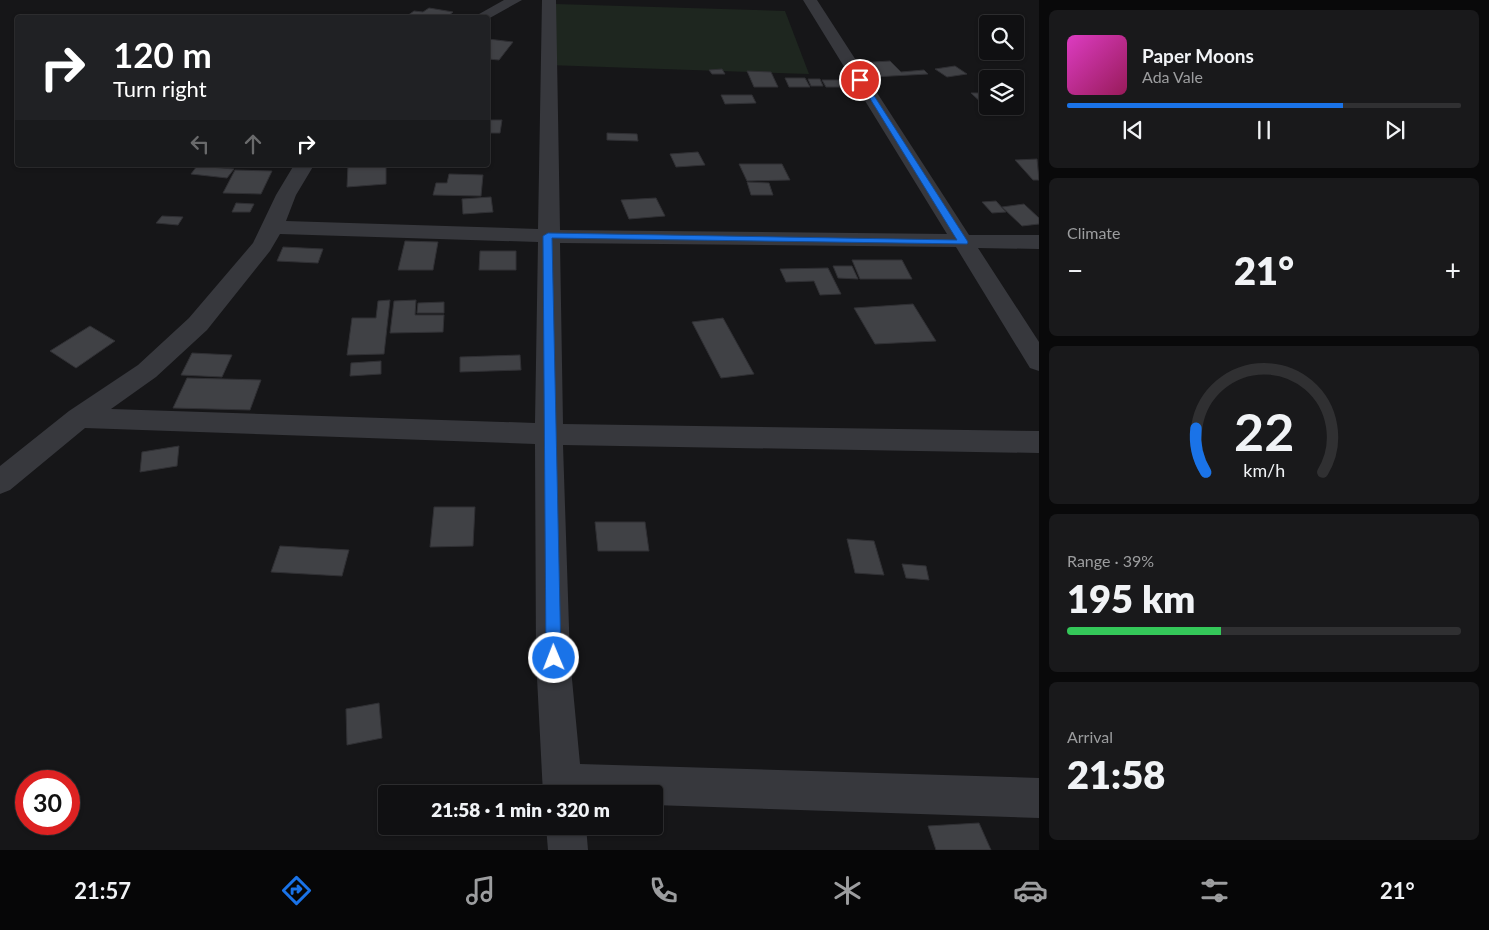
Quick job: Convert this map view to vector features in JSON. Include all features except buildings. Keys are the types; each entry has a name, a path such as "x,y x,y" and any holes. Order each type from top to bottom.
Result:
{"street":[{"path":"485,15 515,0"},
{"path":"548,0 549,434 554,658 563,785"},
{"path":"810,0 1039,362"},
{"path":"0,482 79,418 147,371 198,324 262,246 273,227 286,195 303,167"},
{"path":"273,227 548,236 1039,242"},
{"path":"79,418 549,434 1039,442"},
{"path":"663,790 1039,798"},
{"path":"567,835 568,850"}],"shaded area":[{"path":"555,4 785,11 809,74 548,65"}],"route":[{"path":"554,658 549,434 548,236 963,242 860,80"}]}
